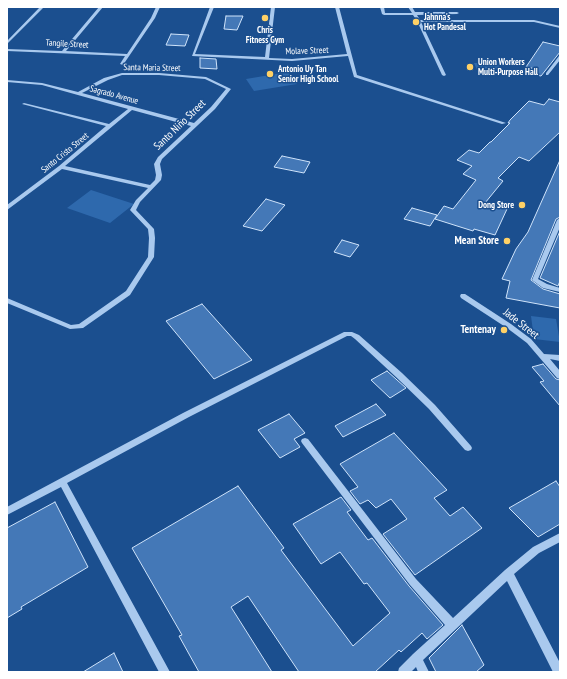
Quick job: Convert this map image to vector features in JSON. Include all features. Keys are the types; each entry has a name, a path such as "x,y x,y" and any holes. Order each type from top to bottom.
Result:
{"street":[{"path":"7,43 42,7"},
{"path":"63,52 102,7"},
{"path":"122,64 153,18 158,7"},
{"name":"Molave Street","path":"212,7 192,55 292,60 349,56"},
{"path":"267,59 272,7"},
{"path":"337,7 354,76 504,123"},
{"path":"382,7 384,14 457,12"},
{"path":"410,7 415,13 444,75"},
{"path":"419,21 534,21 560,27"},
{"name":"Tangile Street","path":"7,50 127,55"},
{"path":"547,74 560,57"},
{"path":"554,65 560,66"},
{"name":"Santa Maria Street","path":"78,94 106,79 122,74 159,74 206,78 228,87"},
{"name":"Sagrado Avenue","path":"7,81 31,82 194,125"},
{"name":"Santo Niño Street","path":"7,300 70,327 81,326 128,293 151,257 151,229 133,210 138,201 158,180 159,175 157,164 160,158 228,90 228,87"},
{"path":"24,104 110,126"},
{"name":"Santo Cristo Street","path":"7,208 61,167 132,108"},
{"path":"61,167 151,187"},
{"path":"560,220 535,280 545,286 560,290"},
{"name":"Jade Street","path":"463,296 529,341 560,376"},
{"path":"7,511 186,415 346,334 352,334 357,337 399,375 432,407 468,448"},
{"path":"542,356 560,358"},
{"path":"305,441 413,582 452,625"},
{"path":"62,481 165,672"},
{"path":"403,672 508,573 536,550 560,537"},
{"path":"508,573 559,672"},
{"path":"417,658 424,672"}],"shaded area":[{"path":"474,63 497,63 501,69 477,70"},
{"path":"288,72 297,84 254,91 246,79"},
{"path":"91,190 134,204 110,223 67,208"},
{"path":"531,316 556,319 560,342 534,339"}],"building":[{"path":"226,16 243,16 237,30 224,29"},
{"path":"171,34 189,35 185,46 166,45"},
{"path":"543,42 560,46 560,52 541,76 528,73 532,68 526,67"},
{"path":"200,58 216,59 217,69 200,68"},
{"path":"549,99 560,102 560,132 529,161 519,157 498,178 503,181 485,203 507,209 495,235 474,229 473,231 435,219 444,206 453,209 476,180 463,174 472,166 457,160 469,150 479,153 510,123 508,123 529,101 544,105"},
{"path":"282,156 310,162 304,173 274,167"},
{"path":"560,160 560,217 556,219 531,280 543,289 560,294 560,308 506,298 510,281 502,279 516,249 528,232"},
{"path":"266,199 285,205 262,231 243,226"},
{"path":"412,208 437,215 430,226 404,219"},
{"path":"560,231 560,281 558,286 540,278"},
{"path":"342,240 359,245 350,257 334,252"},
{"path":"202,304 252,360 214,379 166,321"},
{"path":"543,364 556,379 560,380 560,406 540,382 544,381 532,367"},
{"path":"387,371 406,388 390,398 371,380"},
{"path":"376,404 386,415 343,437 335,426"},
{"path":"289,414 305,433 294,439 300,447 280,458 258,430"},
{"path":"394,433 447,490 434,498 450,516 463,507 482,528 415,575 383,534 407,519 391,499 376,508 368,500 360,504 350,491 358,487 340,464"},
{"path":"556,481 560,487 560,524 538,537 509,508"},
{"path":"238,486 284,548 281,550 353,646 390,613 367,583 364,584 340,552 321,564 293,524 341,497 351,510 347,512 368,540 372,538 409,586 443,625 427,639 422,633 401,652 399,650 375,672 299,672 248,596 231,607 272,672 199,672 179,636 182,635 132,548"},
{"path":"55,502 88,567 21,607 22,609 7,618 7,528"},
{"path":"462,625 484,665 476,672 436,672 429,658"},
{"path":"114,653 123,672 83,672"}],"place":[{"name":"Chris Fitness Gym","path":"265,18"},
{"name":"Jahnna's Hot Pandesal","path":"416,22"},
{"name":"Union Workers Multi-Purpose Hall","path":"470,67"},
{"name":"Antonio Uy Tan Senior High School","path":"270,74"},
{"name":"Dong Store","path":"522,205"},
{"name":"Mean Store","path":"507,241"},
{"name":"Tentenay","path":"504,330"}]}
